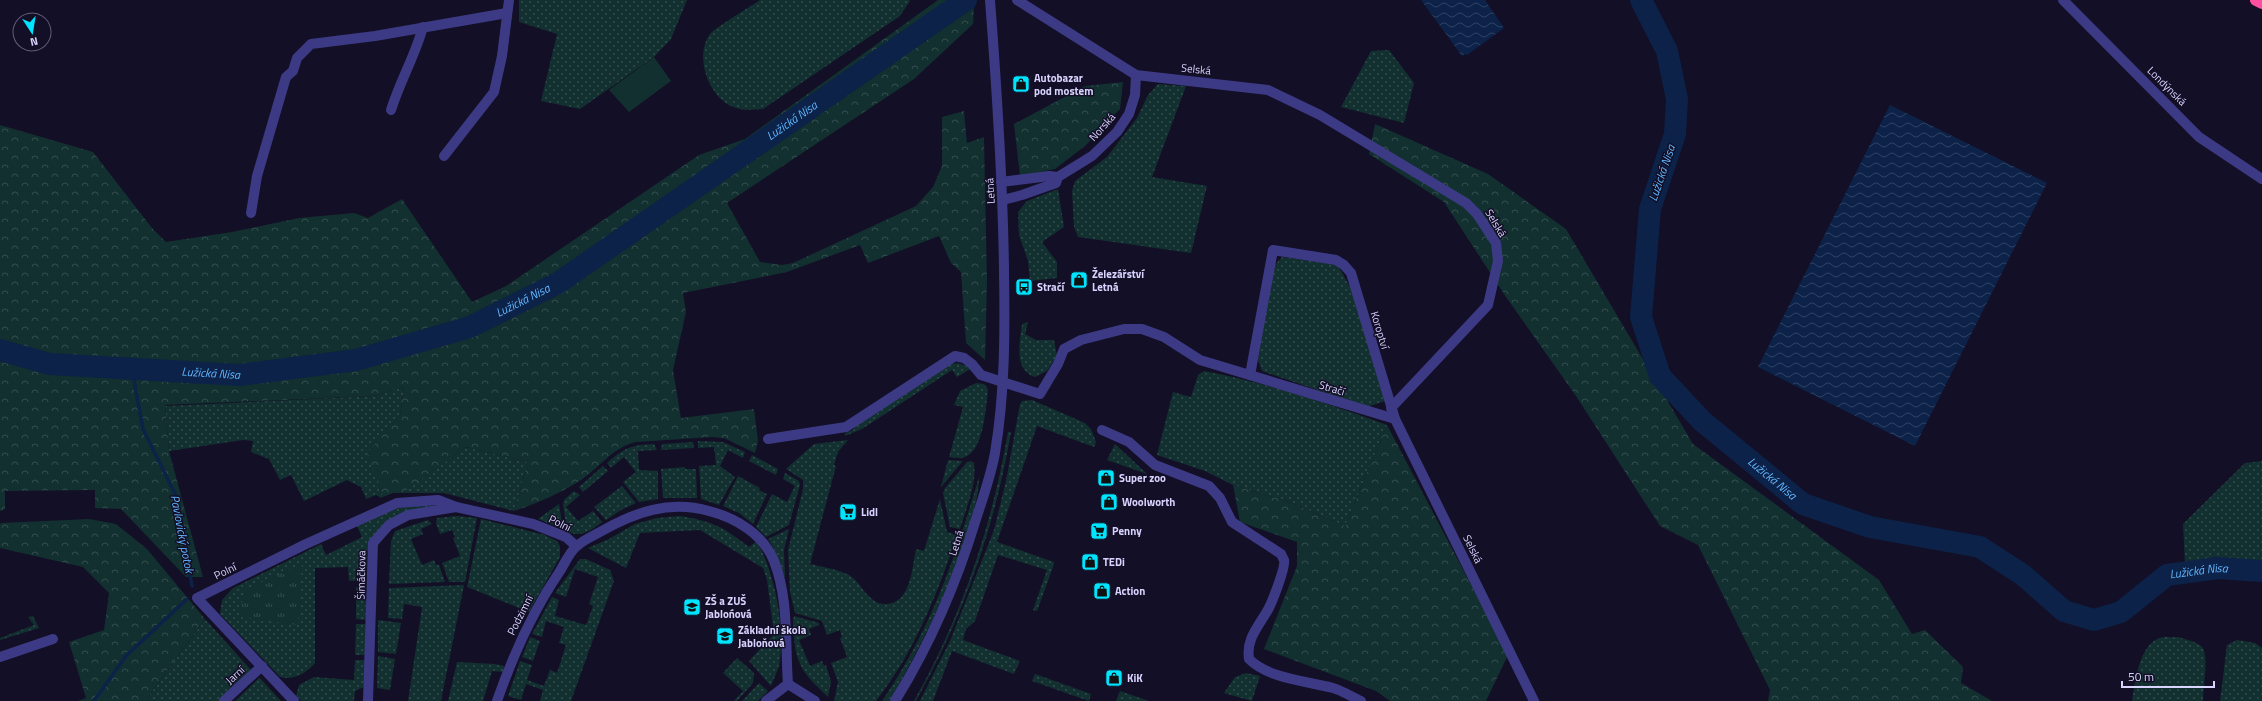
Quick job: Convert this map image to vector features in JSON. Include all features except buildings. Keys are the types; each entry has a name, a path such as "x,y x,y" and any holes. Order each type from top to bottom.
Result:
{"highway":[{"path":"2256,0 2262,3"}],"street":[{"path":"444,156 494,92 502,56 509,0"},
{"name":"Letná","path":"895,701 913,671 949,601 966,552 995,454 1003,380 1003,200 990,0"},
{"name":"Selská","path":"1017,0 1028,5 1136,75 1268,90 1320,115 1466,203 1477,214 1496,243 1498,254 1488,305 1391,408 1395,419 1534,701"},
{"name":"Londýnská","path":"2063,0 2199,137 2262,179"},
{"path":"251,213 257,176 286,77 293,72 297,58 311,44 375,36 507,13"},
{"path":"391,110 399,84 418,47 423,27"},
{"name":"Norská","path":"1003,200 1047,187 1056,182 1058,177 1092,156 1117,132 1129,114 1135,95 1136,75"},
{"path":"1001,182 1049,176 1058,177"},
{"name":"Koroptví","path":"1250,375 1273,250 1341,262 1351,273 1391,408"},
{"name":"Stračí","path":"1003,380 1040,394 1058,364 1064,349 1081,340 1124,329 1142,329 1164,338 1200,360 1395,419"},
{"path":"768,439 846,427 955,356 964,358 972,364 981,375 1003,380"},
{"path":"1102,430 1129,442 1155,466 1210,486 1220,498 1232,522 1281,554 1284,560 1267,612 1255,628 1250,643 1249,659 1254,664 1283,676 1335,688 1361,701"},
{"name":"Polní","path":"262,666 197,598 306,544 397,503 438,500 456,507 533,524 566,537 576,546 637,513 665,507 704,510 718,513 748,528 762,541 774,562 785,616 788,684"},
{"name":"Šimáčkova","path":"368,701 373,543 389,525 408,515 456,507"},
{"name":"Podzimní","path":"497,701 513,656 539,601 576,546"},
{"path":"0,657 53,639"},
{"path":"262,666 294,701"},
{"name":"Jarní","path":"224,701 262,666"},
{"path":"766,701 788,684 815,701"}],"green space":[{"path":"519,0 687,0 671,39 654,57 580,109 541,101 557,34 519,22"},
{"path":"760,0 910,1 900,16 763,109 739,109 723,101 710,84 706,74 703,53 705,43 713,31"},
{"path":"938,0 970,0 974,6 973,24 914,79 727,203 760,262 782,265 793,263 916,206 933,187 942,166 942,117 964,111 967,143 984,137 987,281 985,360 966,343 961,272 951,263 939,236 868,263 860,245 787,272 683,293 686,312 673,370 681,418 754,409 758,441 755,453 724,438 712,437 636,442 619,449 578,482 555,495 514,511 528,462 466,447 402,493 393,493 383,497 367,453 400,415 404,387 374,396 165,405 169,451 203,577 186,577 121,509 95,508 95,490 5,491 5,509 0,511 0,125 93,152 152,228 166,242 232,232 299,218 354,213 368,218 402,199 472,302 506,286 699,155 745,139"},
{"path":"1389,50 1414,83 1404,123 1341,107 1371,51"},
{"path":"654,57 671,81 629,112 609,90"},
{"path":"1123,82 1120,109 1085,146 1055,169 1020,176 1014,124 1085,86"},
{"path":"1158,84 1186,86 1152,177 1207,186 1191,253 1078,237 1074,227 1072,191 1075,181 1107,157 1137,118 1148,95"},
{"path":"1375,124 1488,174 1566,229 1693,444 1879,580 1912,634 1925,630 1963,667 1961,683 1992,701 1768,701 1770,690 1698,545 1660,526 1576,396 1506,297 1444,202 1369,154"},
{"path":"1058,189 1064,227 1042,242 1057,262 1057,278 1030,281 1028,261 1019,235 1018,212 1027,201"},
{"path":"1282,257 1338,265 1352,291 1385,401 1367,407 1262,371 1258,360 1274,266"},
{"path":"1028,322 1025,334 1036,340 1054,340 1057,356 1047,371 1035,377 1023,368 1021,362 1019,346 1022,324"},
{"path":"958,363 972,368 957,377 952,370 862,429 845,436 845,433 853,430 857,424 951,364"},
{"path":"1204,371 1251,381 1297,394 1387,425 1345,526 1290,502 1233,485 1205,471 1157,455 1173,392 1191,397 1198,375"},
{"path":"976,383 984,384 988,389 985,417 980,437 971,453 965,457 949,457 963,407 954,405 960,391"},
{"path":"404,387 400,415 368,453 383,497 381,498 376,495 366,499 361,487 347,480 304,501 291,475 280,480 269,459 251,452 253,441 243,440 169,451 165,406 374,396"},
{"path":"1032,400 1085,423 1091,429 1096,442 1094,447 1037,426 997,542 1054,562 1053,567 1037,611 1033,610 1047,570 998,555 975,621 966,629 963,640 1020,661 1014,674 952,651 933,701 920,701 950,641 994,530 1006,481 1020,404 1022,401"},
{"path":"1387,425 1508,655 1486,701 1390,701 1376,691 1264,649 1297,566 1297,542 1240,522 1233,485 1290,502 1345,526"},
{"path":"1008,432 1011,432 996,503 975,571 949,636 916,701 914,701 946,637 973,571 993,502"},
{"path":"848,440 838,452 834,465 836,466 810,564 849,575 856,580 872,599 879,603 886,604 901,598 905,591 909,583 916,549 924,551 940,499 947,532 957,535 942,579 924,622 902,663 876,701 834,701 838,682 831,663 847,657 840,638 842,637 840,630 827,635 822,621 795,613 790,592 788,550 803,489 803,480 786,469 814,444"},
{"path":"698,441 723,442 745,452 743,458 728,450 720,466 735,477 719,505 701,499 699,466 716,465 714,447 698,448"},
{"path":"693,442 694,448 661,450 662,444"},
{"path":"654,444 657,450 638,451 639,470 658,471 658,499 639,502 623,482 636,472 624,457 611,468 607,463 628,448 639,445"},
{"path":"1115,444 1147,474 1107,460"},
{"path":"466,447 528,462 514,511 444,493 401,493"},
{"path":"752,455 778,469 776,475 749,461"},
{"path":"948,460 963,461 941,487"},
{"path":"971,461 974,463 975,471 968,505 960,529 950,527 943,493 945,488 967,462"},
{"path":"2262,461 2262,562 2215,557 2185,564 2183,524 2245,463"},
{"path":"603,466 608,471 583,492 579,487"},
{"path":"685,467 685,469 696,469 697,498 663,498 661,469"},
{"path":"785,473 799,481 800,485 789,525 766,537 756,527 772,494 787,502 795,486 783,479"},
{"path":"738,476 760,488 759,490 767,494 753,524 739,513 723,506"},
{"path":"979,477 979,484 971,521 951,578 923,638 892,697 889,701 882,701 915,647 940,593 951,565"},
{"path":"622,486 636,503 621,510 606,520 594,507"},
{"path":"574,491 580,495 566,507 578,521 593,511 602,522 594,528 581,534 567,531 563,504 564,500"},
{"path":"438,504 419,509 373,538 367,552 366,580 349,581 348,567 315,568 315,663 304,673 290,678 280,677 220,614 222,600 233,588 321,544 326,555 362,537 357,526 371,518 404,506"},
{"path":"559,504 563,529 538,519"},
{"path":"457,516 477,518 465,582 449,582 442,563 460,556 453,538 455,537 452,530 440,534 436,523 437,518"},
{"path":"680,516 701,520 717,526 732,534 749,547 757,541 773,583 777,599 781,630 780,660 778,670 771,686 749,661 774,634 767,580 763,568 700,530 640,533 626,568 588,548 609,539 635,524 657,518"},
{"path":"89,519 116,524 147,549 205,619 145,701 78,701 86,698 69,642 104,630 109,593 83,567 0,548 0,524 2,523"},
{"path":"481,519 545,535 557,541 560,546 560,557 529,612 467,587"},
{"path":"428,520 432,524 421,529 423,534 411,539 422,565 434,560 436,565 439,565 445,582 389,584 391,541 395,531"},
{"path":"789,529 784,550 785,577 783,578 773,547 768,539"},
{"path":"580,559 586,559 610,570 614,581 571,701 540,701 543,690 526,684 521,700 508,696 520,661 532,665 527,680 544,686 550,670 557,673 566,645 559,643 564,627 546,621 542,637 532,634 552,597 559,600 555,616 586,625 593,606 589,604 598,577 575,569 566,597 555,593"},
{"path":"302,564 298,625 239,617 244,590"},
{"path":"464,585 441,701 408,701 422,607 404,604 402,619 388,618 389,588"},
{"path":"356,587 366,588 366,620 356,619"},
{"path":"33,616 39,628 0,640 0,638 34,625 28,617"},
{"path":"794,616 819,623 819,625 809,629 811,635 799,640 810,666 822,661 824,666 826,665 831,682 828,697 808,677 800,663 795,646 793,623"},
{"path":"205,619 252,671 219,701 145,701"},
{"path":"378,620 401,623 396,654 378,652"},
{"path":"356,624 366,624 365,655 355,655"},
{"path":"530,637 540,641 533,661 522,657"},
{"path":"2178,637 2197,643 2204,651 2205,664 2203,701 2132,701 2139,665 2147,648 2160,638"},
{"path":"2237,640 2255,643 2262,648 2262,701 2220,701 2227,645"},
{"path":"378,656 395,659 390,690 377,688"},
{"path":"737,658 754,673 753,683 737,701 734,701 743,691 723,673"},
{"path":"355,660 365,660 364,687 355,691 354,701 301,701 296,696 299,685 314,677 354,680"},
{"path":"457,662 495,664 504,666 503,672 492,671 483,701 448,701"},
{"path":"1246,673 1260,676 1252,701 1224,693 1235,677"},
{"path":"1035,674 1091,694 1089,701 1032,681"},
{"path":"259,678 281,701 235,701"},
{"path":"759,683 768,691 758,701 742,701"},
{"path":"1120,691 1149,701 1116,701"}],"water":[{"path":"1421,0 1485,0 1504,28 1467,55 1465,54 1462,56"},
{"path":"1890,105 2047,183 1915,446 1758,367"}],"waterway":[{"name":"Lužická Nisa","path":"0,350 50,364 240,375 356,360 470,327 558,283 966,0"},
{"name":"Lužická Nisa","path":"1641,0 1667,51 1677,99 1675,134 1650,209 1641,317 1660,376 1702,421 1803,504 1870,527 1980,547 2023,575 2064,611 2094,620 2121,612 2167,575 2218,568 2262,571"},
{"name":"Pavlovický potok","path":"132,370 143,429 176,496 192,586"},
{"name":"Pavlovický potok","path":"94,701 126,656 187,599"}],"place":[{"name":"Autobazar pod mostem","path":"1021,84"},
{"name":"Železářství Letná","path":"1079,280"},
{"name":"Stračí","path":"1024,287"},
{"name":"Super zoo","path":"1106,478"},
{"name":"Woolworth","path":"1109,502"},
{"name":"Lidl","path":"848,512"},
{"name":"Penny","path":"1099,531"},
{"name":"TEDi","path":"1090,562"},
{"name":"Action","path":"1102,591"},
{"name":"ZŠ a ZUŠ Jablońová","path":"692,607"},
{"name":"Základní škola Jabloňová","path":"725,636"},
{"name":"KiK","path":"1114,678"}]}
